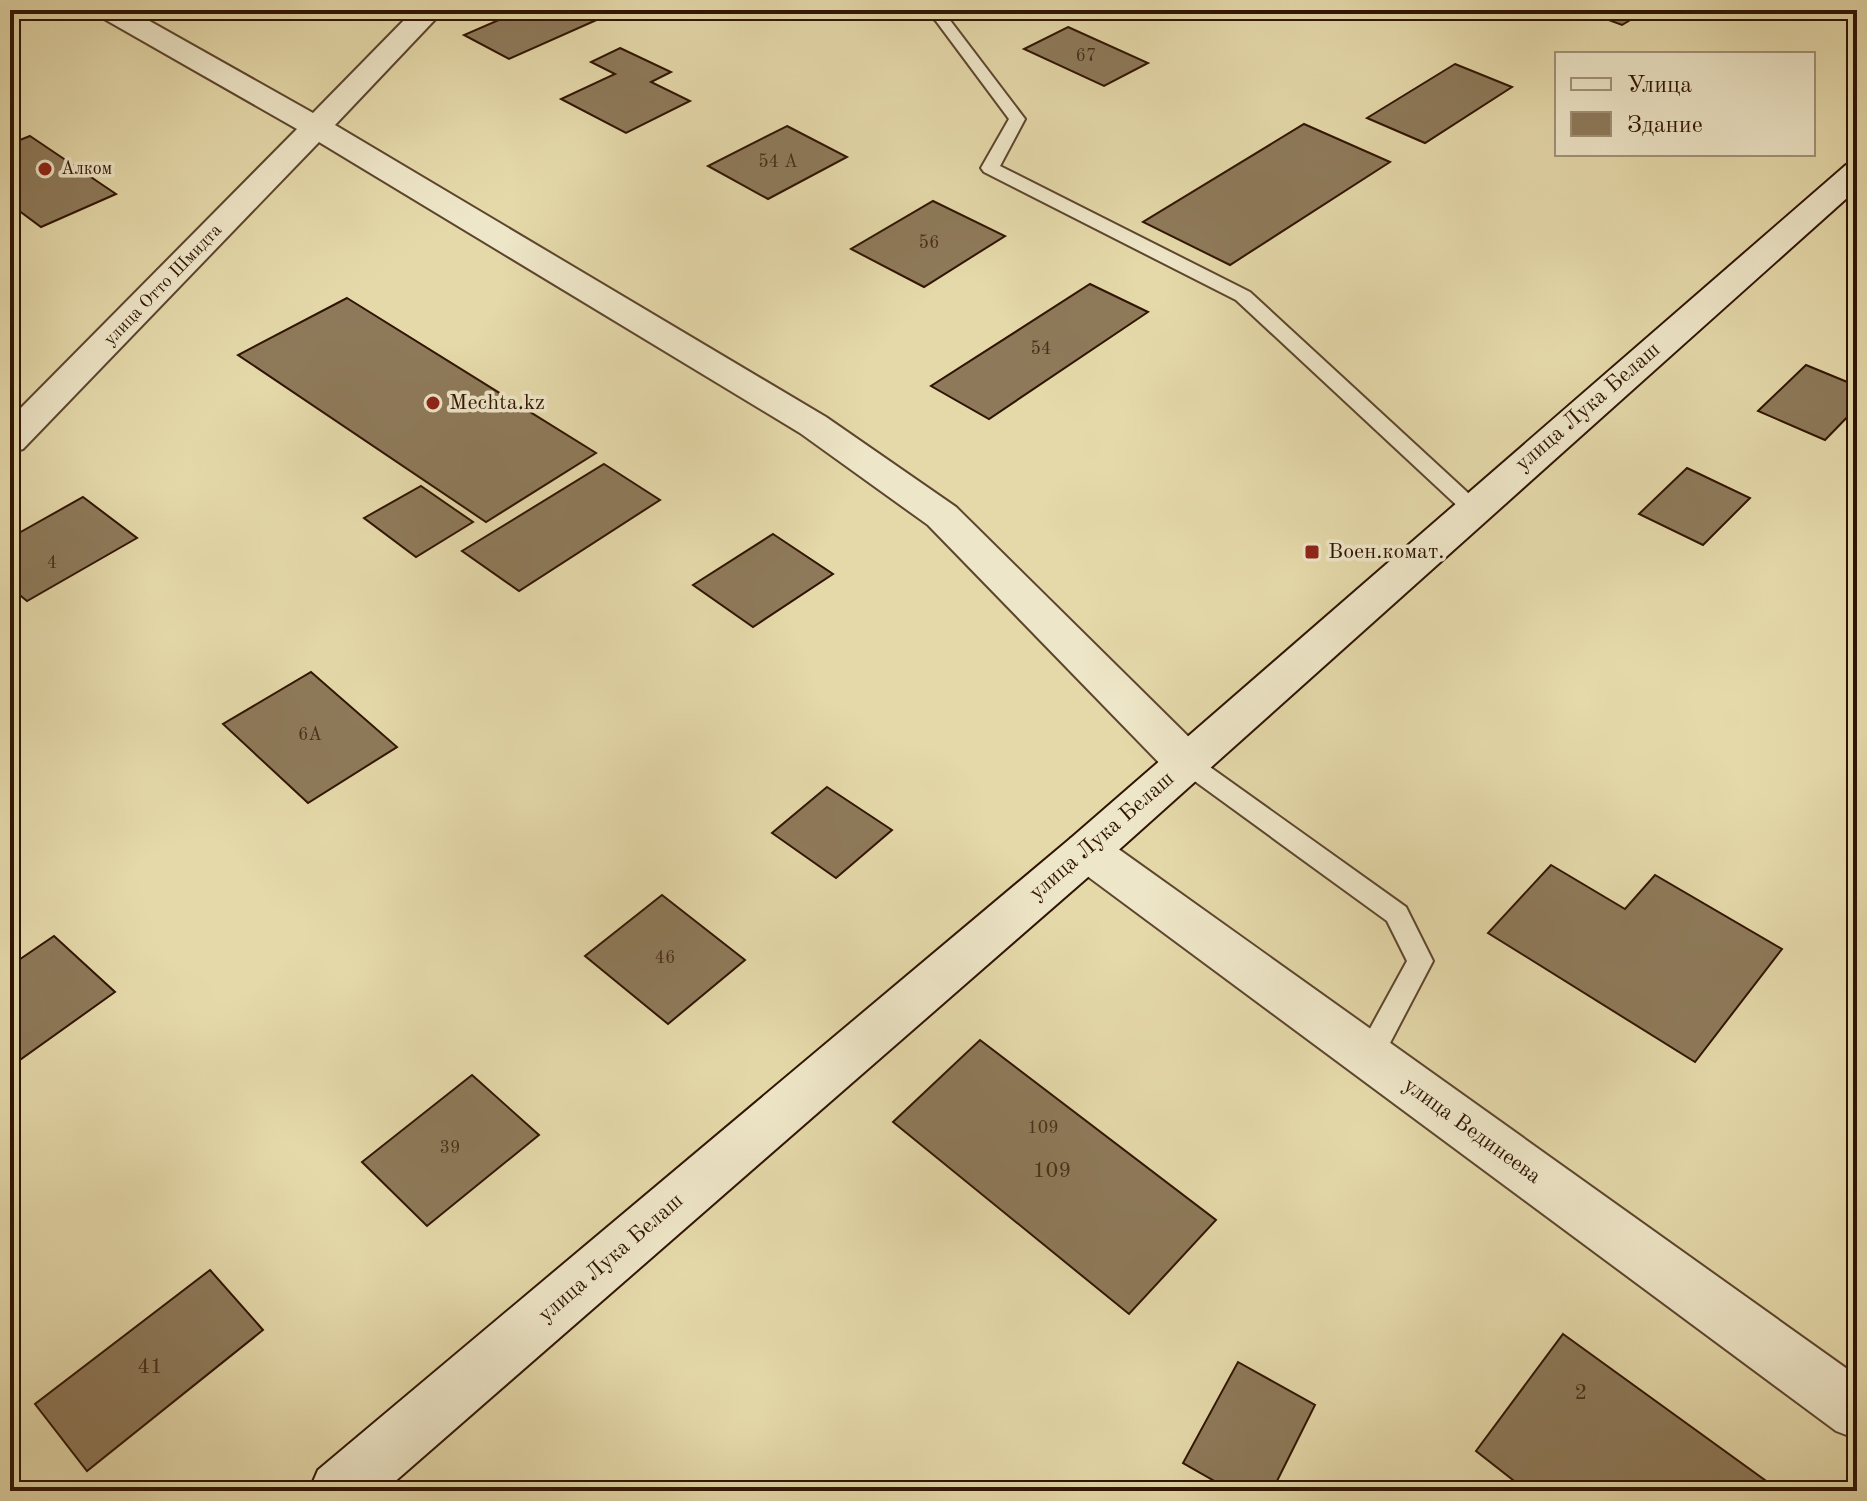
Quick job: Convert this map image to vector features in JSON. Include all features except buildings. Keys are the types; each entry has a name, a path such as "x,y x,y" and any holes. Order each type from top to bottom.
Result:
{"street":[{"path":"109,10 316,127 813,425 942,516 1187,763"},
{"name":"улица Отто Шмидта","path":"10,441 26,413 430,10"},
{"name":"улица Лука Белаш","path":"339,1491 1087,851 1472,508 1857,172"},
{"name":"улица Вединеева","path":"1087,851 1857,1411"}],"lane":[{"path":"930,10 941,18 1017,119 990,168 1243,296 1472,508"},
{"path":"1187,763 1397,914 1420,961 1369,1056"}],"place":[{"name":"Алком","path":"45,169"},
{"name":"Mechta.kz","path":"433,403"},
{"name":"Воен.комат.","path":"1312,552"}]}
